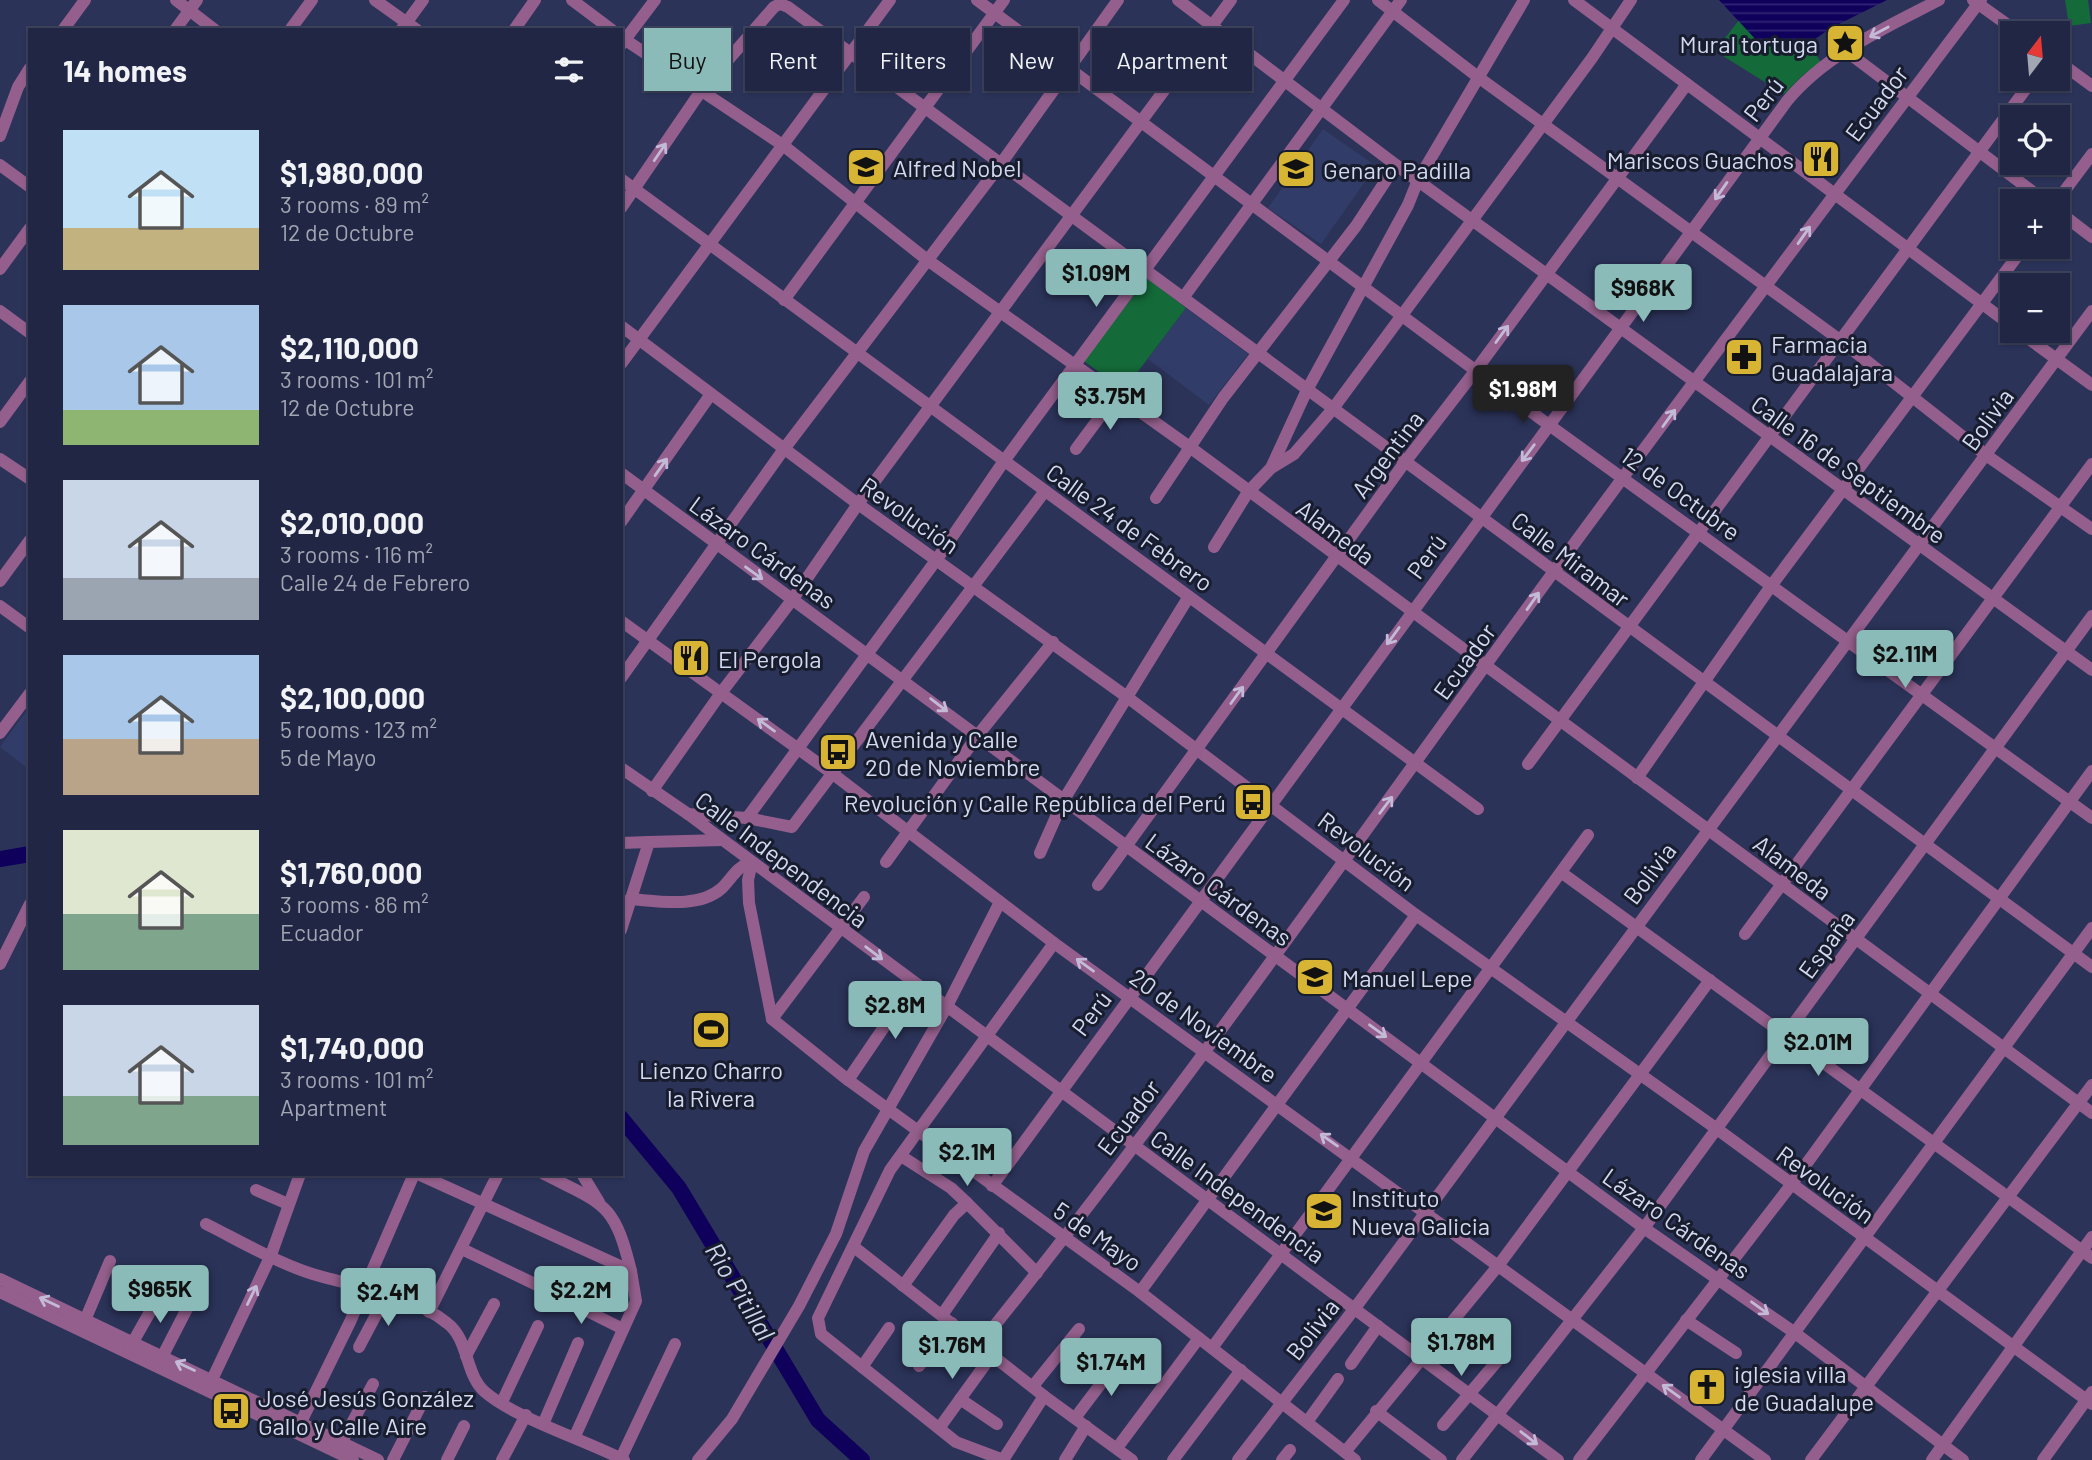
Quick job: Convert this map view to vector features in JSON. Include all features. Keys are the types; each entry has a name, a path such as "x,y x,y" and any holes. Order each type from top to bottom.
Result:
{"street":[{"path":"65,28 85,0"},
{"path":"176,0 193,5 213,28"},
{"path":"291,28 312,0"},
{"path":"376,0 408,27 423,0"},
{"path":"515,28 535,0"},
{"path":"572,0 609,28"},
{"path":"623,41 655,0"},
{"path":"623,361 890,0"},
{"name":"12 de Octubre","path":"978,0 1015,28"},
{"path":"784,300 1004,0"},
{"path":"1078,53 1118,0"},
{"name":"Calle 16 de Septiembre","path":"1178,0 1471,220 1917,546 1993,597 2092,670"},
{"path":"652,791 721,692 792,600 858,504 1231,0"},
{"path":"747,818 937,559 1004,461 1344,0"},
{"path":"1378,0 1397,5 1478,77 1840,340 1986,455 2092,529"},
{"path":"1271,468 1307,390 1409,205 1418,180 1524,0"},
{"path":"1574,0 2000,316"},
{"path":"1214,547 1248,492 1271,468 1294,454 1332,410 1404,315 1631,0"},
{"name":"Perú","path":"992,1186 1410,612 1693,232 1760,137 1805,80 1846,51 1939,0"},
{"path":"1977,1 2004,21"},
{"name":"Ecuador","path":"979,1345 1065,1239 1417,763 1553,572 1977,1"},
{"name":"Calle Miramar","path":"731,56 776,4 788,7 2092,967"},
{"path":"177,28 193,5"},
{"path":"1183,298 1397,5"},
{"name":"Alameda","path":"623,41 644,54"},
{"path":"1846,51 2029,189"},
{"path":"2070,70 2092,86"},
{"path":"0,136 18,87 28,71"},
{"name":"12 de Octubre","path":"1078,72 1549,425 1700,531 1771,586 1923,693 2092,818"},
{"name":"Argentina","path":"1098,885 1405,462 1687,84"},
{"path":"623,205 701,91"},
{"name":"Alameda","path":"701,91 784,146 926,259 1191,449 2092,1113"},
{"path":"623,675 784,449 1000,165 1051,91"},
{"path":"1528,764 2025,91"},
{"path":"2066,189 2092,154"},
{"path":"1156,498 1223,398 1396,165"},
{"path":"0,166 28,186"},
{"name":"Calle 24 de Febrero","path":"623,180 929,408 1478,809"},
{"path":"2070,220 2092,237"},
{"path":"0,269 28,231"},
{"path":"1637,778 1771,586 2015,259"},
{"path":"0,311 28,332"},
{"name":"Bolivia","path":"1238,1460 1355,1308 2092,311"},
{"name":"Revolución","path":"623,328 858,504 1127,697 1416,915 1717,1129 1936,1293 2090,1399"},
{"path":"2034,343 2092,385"},
{"path":"0,422 28,384"},
{"path":"623,519 711,394"},
{"path":"1076,449 1116,395"},
{"path":"0,459 28,479"},
{"path":"1745,934 2092,464"},
{"name":"Lázaro Cárdenas","path":"623,474 792,600 903,678 1063,801 1644,1228 1795,1333 1963,1460"},
{"path":"688,814 747,818 792,827 1045,491"},
{"path":"0,580 28,543"},
{"path":"1040,853 1063,801 1188,598"},
{"path":"0,606 28,627"},
{"name":"España","path":"1462,1460 1644,1228 1998,748 2092,616"},
{"name":"20 de Noviembre","path":"623,622 833,774 1054,943 1352,1156 1765,1460"},
{"path":"886,862 978,735 1052,642"},
{"path":"0,733 28,696"},
{"name":"Calle Independencia","path":"623,769 688,814 985,1038 1209,1199 1558,1460"},
{"path":"1579,1460 1717,1277 1791,1185 2092,771"},
{"path":"1212,1348 1588,835"},
{"path":"623,843 722,840"},
{"path":"623,924 649,842"},
{"path":"631,899 668,902 702,899 721,889 735,871 751,863"},
{"path":"751,863 748,880 749,903 772,1019"},
{"path":"1562,873 2087,1254"},
{"path":"772,1019 864,897"},
{"path":"696,1458 719,1437 758,1378 799,1306 836,1234 864,1152 946,1008 1000,902"},
{"path":"0,964 28,908"},
{"path":"1140,1292 1416,915"},
{"path":"1701,1460 2092,928"},
{"path":"1044,1396 1004,1460 956,1441 821,1334 817,1326 818,1318 890,1170 1054,943"},
{"path":"1350,1456 1376,1412 1498,1266 1710,980"},
{"path":"848,1080 914,983"},
{"name":"5 de Mayo","path":"772,1019 848,1080 1140,1292 1350,1456"},
{"path":"1811,1460 1867,1389 2092,1085"},
{"path":"901,1156 951,1188 1037,1273"},
{"path":"209,1385 271,1255 299,1176"},
{"path":"298,1427 415,1176"},
{"path":"421,1176 631,1271"},
{"path":"429,1312 497,1176"},
{"path":"548,1176 599,1202"},
{"path":"575,1436 636,1301 631,1271 616,1220 599,1202 583,1176"},
{"path":"256,1190 288,1204"},
{"path":"903,1286 954,1214 967,1203"},
{"path":"206,1224 322,1277 364,1285 429,1312 448,1323 458,1334 483,1390 526,1415 622,1459 675,1344"},
{"path":"919,1366 999,1233"},
{"path":"1932,1460 2014,1345 2087,1254 2092,1237"},
{"path":"854,1247 1044,1396 1132,1460"},
{"path":"462,1249 537,1285"},
{"path":"83,1325 110,1261"},
{"path":"0,1279 83,1325"},
{"path":"130,1347 163,1289"},
{"path":"0,1292 83,1325 339,1447 378,1460"},
{"path":"359,1347 387,1294"},
{"path":"553,1294 623,1329"},
{"path":"160,1361 192,1299"},
{"path":"466,1356 494,1304"},
{"path":"1686,1320 1736,1353"},
{"path":"502,1402 538,1326"},
{"path":"1350,1364 1378,1326"},
{"path":"862,1367 889,1328"},
{"path":"1033,1387 1079,1329"},
{"path":"1116,1448 1199,1338"},
{"path":"544,1422 578,1343"},
{"path":"1443,1425 1504,1353"},
{"path":"940,1427 992,1355"},
{"path":"1065,1460 1080,1422 1121,1357"},
{"path":"1173,1460 1241,1370"},
{"path":"1307,1422 1338,1379"},
{"path":"339,1447 373,1384"},
{"path":"393,1460 425,1397"},
{"path":"960,1399 997,1424"},
{"path":"2043,1460 2090,1399"},
{"path":"1376,1412 1441,1460"},
{"path":"502,1460 526,1415"},
{"path":"447,1460 464,1426"},
{"path":"339,1447 354,1460"}],"shaded area":[{"path":"1719,0 1887,0 1831,28 1808,44 1783,50 1759,43"},
{"path":"1323,129 1376,166 1321,244 1268,208"},
{"path":"1186,308 1248,354 1209,405 1148,359"},
{"path":"28,709 28,768 0,747"}],"green space":[{"path":"2065,0 2088,0 2091,23 2070,26"},
{"path":"1739,20 1769,46 1787,49 1808,44 1821,62 1784,94 1715,51"},
{"path":"1147,278 1186,308 1124,390 1084,361"}],"waterway":[{"name":"Rio Pitillal","path":"0,859 28,854"},
{"name":"Rio Pitillal","path":"623,1120 679,1188 818,1420 862,1460"}],"place":[{"name":"Mural tortuga","path":"1845,43"},
{"name":"Mariscos Guachos","path":"1821,159"},
{"name":"Alfred Nobel","path":"866,167"},
{"name":"Genaro Padilla","path":"1296,169"},
{"name":"Farmacia Guadalajara","path":"1744,357"},
{"name":"El Pergola","path":"691,658"},
{"name":"Avenida y Calle 20 de Noviembre","path":"838,752"},
{"name":"Revolución y Calle República del Perú","path":"1253,802"},
{"name":"Manuel Lepe","path":"1315,977"},
{"name":"Lienzo Charro la Rivera","path":"711,1030"},
{"name":"Instituto Nueva Galicia","path":"1324,1211"},
{"name":"iglesia villa de Guadalupe","path":"1707,1387"},
{"name":"José Jesús González Gallo y Calle Aire","path":"231,1411"}]}
